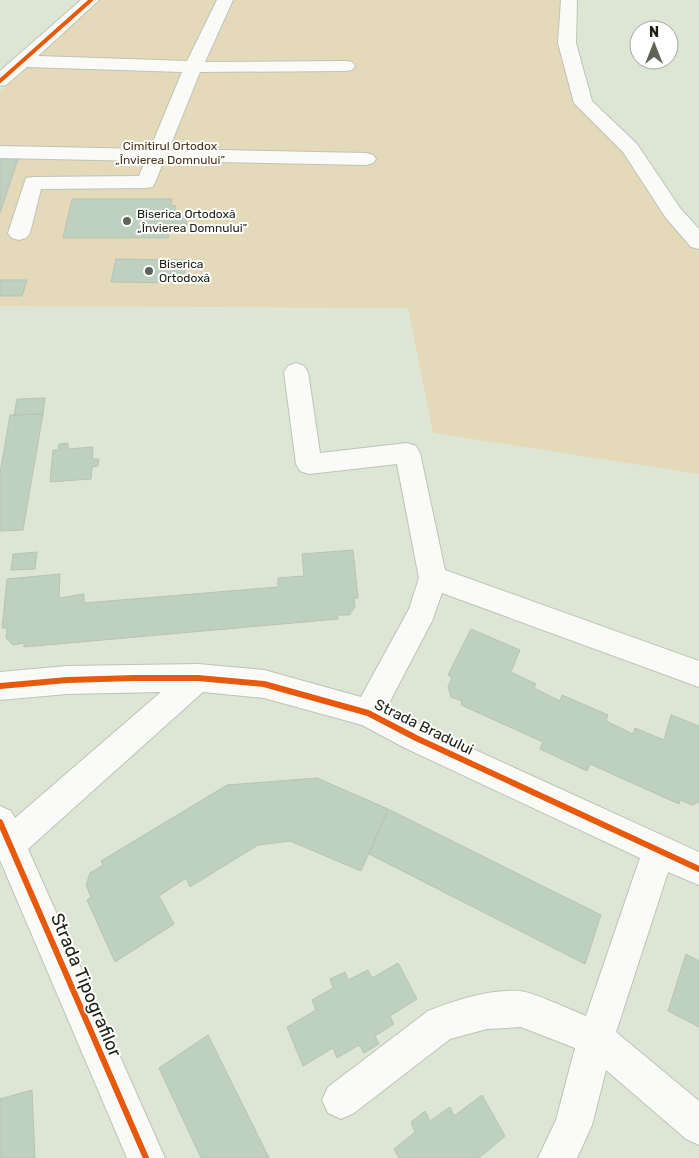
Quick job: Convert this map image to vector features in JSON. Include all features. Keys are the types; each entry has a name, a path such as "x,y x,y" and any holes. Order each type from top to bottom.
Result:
{"street":[{"path":"0,81 90,0"},
{"path":"18,233 33,183 146,182 193,67 225,0"},
{"path":"569,0 567,43 583,103 630,148 673,214 699,242"},
{"path":"22,61 193,67 346,66"},
{"path":"0,152 366,159"},
{"path":"296,372 309,464 407,453 433,578 422,612 368,713"},
{"path":"433,578 699,674"},
{"path":"5,833 198,678"},
{"name":"Strada Bradului","path":"0,686 67,680 198,678 264,684 368,713 416,738 699,869"},
{"name":"Strada Tipografilor","path":"5,833 146,1158"},
{"path":"557,1158 573,1125 596,1038 658,850"},
{"path":"342,1100 441,1024 487,1011 521,1009 596,1038 699,1126"}],"green space":[{"name":"Cimitirul Ortodox „Învierea Domnului”","path":"100,0 569,0 583,103 699,242 699,474 433,433 408,308 0,306 0,91"}],"building":[{"path":"0,155 19,156 0,213"},
{"name":"Biserica Ortodoxă „Învierea Domnului”","path":"72,199 172,199 171,205 176,206 174,214 187,214 186,227 170,227 168,238 63,238"},
{"name":"Biserica Ortodoxă","path":"116,259 187,260 183,283 111,282"},
{"path":"0,280 27,280 22,296 0,296"},
{"path":"45,398 43,414 14,415 17,399"},
{"path":"43,414 23,530 0,531 0,473 10,415"},
{"path":"68,443 68,449 93,447 92,459 99,459 98,466 92,467 91,479 50,482 53,450 58,450 59,444"},
{"path":"353,550 358,598 354,598 355,607 349,615 338,615 338,619 24,647 24,643 13,645 6,638 7,628 2,628 7,579 60,574 59,598 84,594 84,603 278,587 278,578 304,576 302,554"},
{"path":"37,552 35,569 11,570 13,554"},
{"path":"471,629 520,650 511,672 536,684 534,688 560,701 562,695 608,715 606,721 633,734 635,728 664,740 671,715 699,726 699,802 692,805 680,800 679,804 590,764 587,771 540,749 543,742 461,705 462,701 451,697 448,687 452,677 448,675"},
{"path":"317,778 388,809 361,871 290,841 258,845 190,887 186,878 159,896 174,924 115,962 87,900 91,897 86,885 90,873 103,865 101,861 227,785"},
{"path":"388,809 601,915 585,964 369,854"},
{"path":"686,954 699,961 699,1027 668,1011"},
{"path":"398,963 417,999 390,1016 394,1024 375,1036 379,1044 364,1053 359,1045 337,1058 333,1048 303,1066 287,1027 316,1010 312,1000 333,988 330,979 345,972 348,980 368,970 372,978"},
{"path":"208,1035 269,1158 201,1158 159,1068"},
{"path":"32,1090 35,1158 0,1158 0,1099"},
{"path":"482,1095 505,1136 479,1158 399,1158 394,1149 415,1132 411,1122 425,1111 430,1121 450,1107 454,1116"}],"cycle path":[{"path":"0,81 91,0"},
{"path":"0,686 67,680 134,678 198,678 264,684 368,713 416,738 699,869"},
{"path":"0,822 146,1158"}],"place":[{"name":"Biserica Ortodoxă „Învierea Domnului”","path":"127,221"},
{"name":"Biserica Ortodoxă","path":"149,271"}]}
